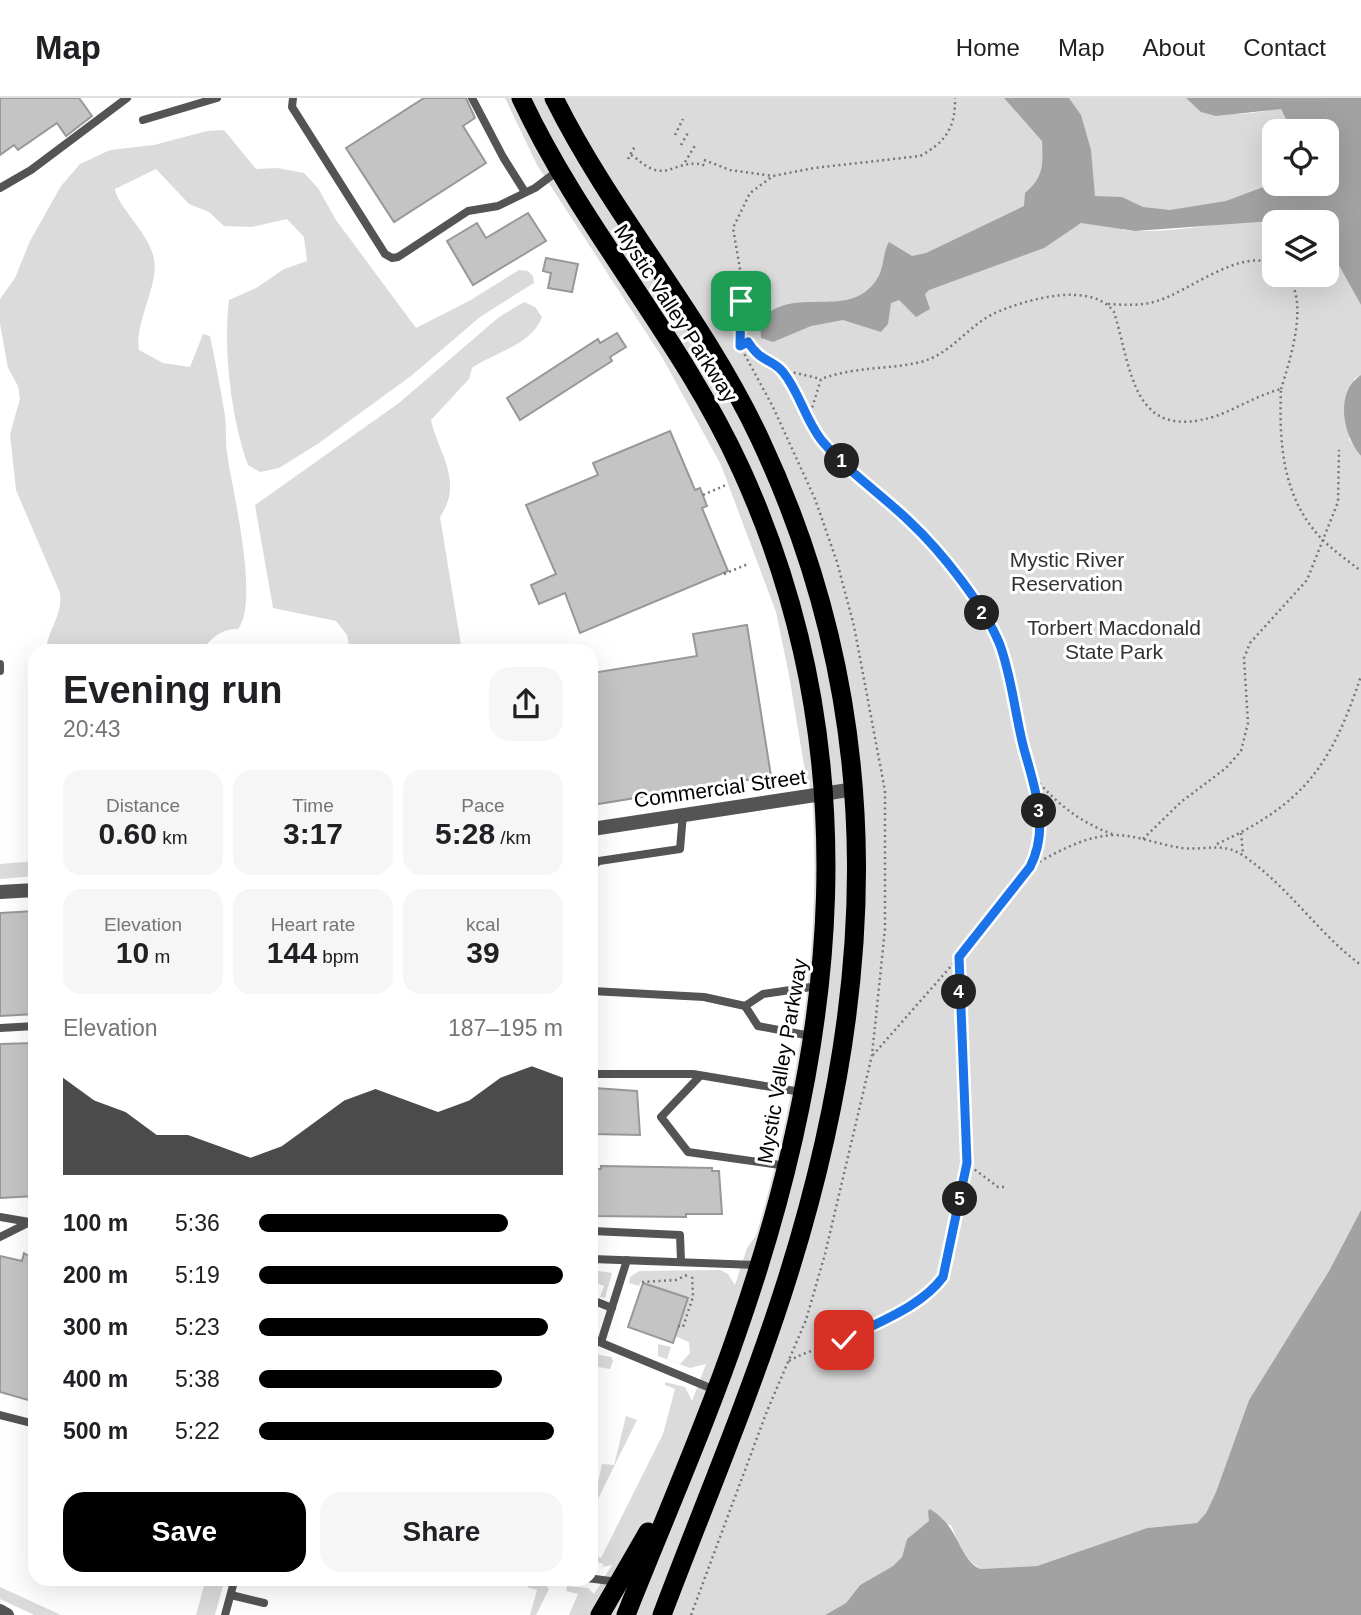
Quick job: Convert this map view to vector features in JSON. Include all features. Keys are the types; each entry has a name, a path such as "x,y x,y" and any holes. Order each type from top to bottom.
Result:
{"highway":[{"name":"Mystic Valley Parkway","path":"521,98 559,170 685,361 720,425 752,494 793,615 812,698 825,794 827,884 821,986 804,1093 787,1167 760,1265 715,1390 685,1468 629,1583"},
{"name":"Mystic Valley Parkway","path":"554,98 612,200 712,348 770,459 821,603 843,702 855,789 858,867 853,972 839,1072 817,1171 778,1305 662,1615"},
{"path":"600,1615 629,1583"},
{"path":"626,1615 629,1583"}],"street":[{"name":"Commercial Street","path":"598,828 855,789"},
{"path":"0,892 28,890"},
{"path":"0,1611 7,1615"}],"lane":[{"path":"0,188 31,170 127,98"},
{"path":"143,120 217,98"},
{"path":"293,98 292,107 385,254 392,258 398,257 468,211 498,206 559,170"},
{"path":"472,98 525,192"},
{"path":"0,664 0,671"},
{"path":"598,862 680,849 683,814"},
{"path":"745,1006 763,994 821,986"},
{"path":"598,991 704,997 745,1006 758,1027 814,1036"},
{"path":"0,1028 28,1026"},
{"path":"598,1074 699,1076 804,1093"},
{"path":"699,1076 661,1116 688,1152 787,1167"},
{"path":"0,1217 28,1222"},
{"path":"0,1237 28,1224"},
{"path":"598,1231 677,1234 681,1238 681,1261"},
{"path":"598,1259 760,1265"},
{"path":"598,1337 612,1308 627,1260"},
{"path":"598,1302 612,1308"},
{"path":"598,1342 715,1390"},
{"path":"0,1415 28,1422"},
{"path":"598,1579 629,1583"},
{"path":"225,1615 233,1586"},
{"path":"231,1595 264,1604"}],"path":[{"path":"704,160 730,170 774,176 814,168 920,156 946,140 954,118 955,98"},
{"path":"675,135 683,119"},
{"path":"681,145 689,131"},
{"path":"685,163 696,144"},
{"path":"628,159 635,146"},
{"path":"631,155 652,169 661,171 685,163 707,166"},
{"path":"774,176 750,193 733,228 742,281 740,346 748,342 757,356 782,370 821,379 863,367 921,362 941,354 991,315 1037,298 1086,296 1108,304 1128,305 1160,300 1231,266 1262,260"},
{"path":"1292,287 1296,294 1298,315 1281,389 1280,435 1289,484 1307,522 1321,539 1361,571"},
{"path":"1108,304 1114,312 1134,382 1144,405 1157,415 1181,422 1206,418 1281,389"},
{"path":"782,370 821,440 911,522 982,612 1000,647 1019,729 1034,776 1040,823 1037,853 1030,867 959,957 872,1055"},
{"path":"809,418 821,379"},
{"path":"1143,839 1181,802 1226,768 1241,751 1248,723 1244,658 1250,643 1307,580 1321,539 1338,502 1339,450"},
{"path":"703,495 729,484"},
{"path":"724,575 748,564"},
{"path":"1034,776 1062,807 1093,827 1115,835 1183,848 1215,845 1280,810 1313,778 1324,763 1361,676"},
{"path":"1241,833 1243,855"},
{"path":"1030,867 1072,846 1115,835"},
{"path":"1215,845 1243,855 1361,965"},
{"path":"789,1361 894,1315 934,1289 943,1277 951,1250 967,1163 959,957"},
{"path":"967,1163 998,1187 1006,1187"},
{"path":"642,1282 676,1280 692,1273 692,1303 682,1327 678,1326"}],"green space":[{"name":"Mystic River Reservation","path":"505,98 1186,98 1203,108 1221,113 1282,109 1287,119 1262,119 1262,188 1244,196 1193,209 1159,210 1143,207 1122,230 1167,230 1262,220 1262,287 1339,287 1339,266 1361,305 1361,375 1354,379 1349,439 1361,456 1361,1210 1329,1271 1249,1400 1216,1492 1206,1513 1197,1523 1147,1528 1037,1566 980,1569 964,1556 951,1525 930,1521 907,1539 902,1557 893,1566 860,1585 846,1603 825,1615 569,1615 578,1594 566,1591 567,1586 588,1588 594,1594 612,1565 602,1567 604,1564 598,1562 598,1557 601,1558 663,1434 675,1389 665,1385 665,1382 685,1387 692,1401 706,1364 690,1368 658,1356 658,1344 671,1347 667,1359 680,1364 690,1353 689,1342 675,1336 688,1298 641,1282 639,1286 629,1283 630,1277 639,1271 720,1270 728,1274 735,1285 747,1248 763,1226 793,1108 817,945 817,819 804,765 776,612 721,465 662,357 537,165"},
{"path":"224,130 256,169 277,168 304,173 318,188 336,220 416,328 469,301 519,270 528,271 533,276 534,283 480,317 411,376 319,443 279,468 260,472 248,465 233,405 227,340 229,300 256,288 284,269 307,261 304,237 287,219 252,227 224,226 209,212 189,204 156,169 115,189 121,203 146,240 154,259 153,281 138,339 139,350 163,363 190,367 203,334 210,336 225,415 227,453 243,544 246,570 244,615 238,629 217,635 207,644 47,644 59,608 60,593 16,490 10,434 20,399 18,386 8,368 0,324 0,299 15,278 30,241 61,186 80,164 110,150 154,145 207,131"},
{"path":"524,302 535,307 542,317 530,335 472,368 469,379 431,420 450,480 447,504 440,517 461,644 349,644 347,635 336,621 273,608 255,505 399,403 499,317"},
{"path":"28,862 28,877 0,879 0,864"},
{"path":"598,1271 612,1273 605,1298 600,1297 604,1286 598,1284"},
{"path":"598,1355 611,1357 613,1361 610,1369 598,1367"},
{"path":"626,1416 637,1420 598,1499 602,1464 614,1465"},
{"path":"204,1586 223,1586 215,1615 196,1615"},
{"path":"547,1586 549,1589 536,1615 530,1615 537,1590 527,1587"},
{"path":"0,1587 61,1615 34,1615 0,1599"}],"shaded area":[{"path":"1004,98 1069,98 1081,115 1091,150 1095,196 1122,197 1143,207 1170,210 1226,201 1262,188 1262,196 1339,196 1339,119 1286,119 1281,109 1216,116 1201,112 1186,98 1361,98 1361,305 1339,266 1339,210 1262,210 1262,222 1135,231 1081,223 1044,248 929,290 925,294 930,309 916,317 899,300 891,303 888,324 881,332 843,320 811,326 773,342 761,338 760,321 773,310 787,304 849,299 863,293 878,277 889,242 912,256 926,253 1024,206 1025,193 1036,181 1041,170 1042,141"},
{"path":"1361,375 1361,456 1346,426 1344,403 1347,392"},
{"path":"1361,1210 1361,1615 825,1615 846,1603 860,1585 893,1566 902,1557 907,1539 929,1521 930,1509 948,1525 967,1557 980,1569 1037,1566 1147,1528 1197,1523 1206,1513 1216,1492 1249,1400 1329,1271"}],"building":[{"path":"0,98 79,98 92,116 66,136 57,123 18,150 14,145 0,155"},
{"path":"424,98 466,98 475,118 463,126 486,163 394,222 346,148"},
{"path":"528,213 546,241 473,285 447,241 477,223 486,238"},
{"path":"546,258 578,264 572,292 548,288 551,273 543,271"},
{"path":"617,333 626,347 610,357 612,361 520,420 507,398 598,339 600,343"},
{"path":"670,431 695,490 700,488 707,506 702,508 728,571 580,633 565,593 539,604 531,585 556,574 526,505 598,475 593,463"},
{"path":"747,625 771,776 598,804 598,672 697,656 693,634"},
{"path":"28,911 28,1014 0,1016 0,913"},
{"path":"28,1043 28,1196 0,1198 0,1044"},
{"path":"598,1088 637,1091 640,1135 598,1134"},
{"path":"601,1166 712,1168 712,1171 719,1171 722,1214 686,1214 686,1217 598,1216 598,1169 601,1169"},
{"path":"24,1253 28,1256 28,1400 0,1392 0,1256 22,1261"},
{"path":"643,1283 688,1298 673,1343 628,1327"}],"route":[{"path":"741,301 740,346 748,342 757,356 782,370 821,440 911,522 948,566 993,630 1007,670 1019,729 1037,787 1040,823 1037,853 1030,867 959,957 967,1163 951,1250 943,1277 934,1289 894,1315 844,1340"}],"park label":[{"name":"Torbert Macdonald State Park","path":"1114,639"}]}
